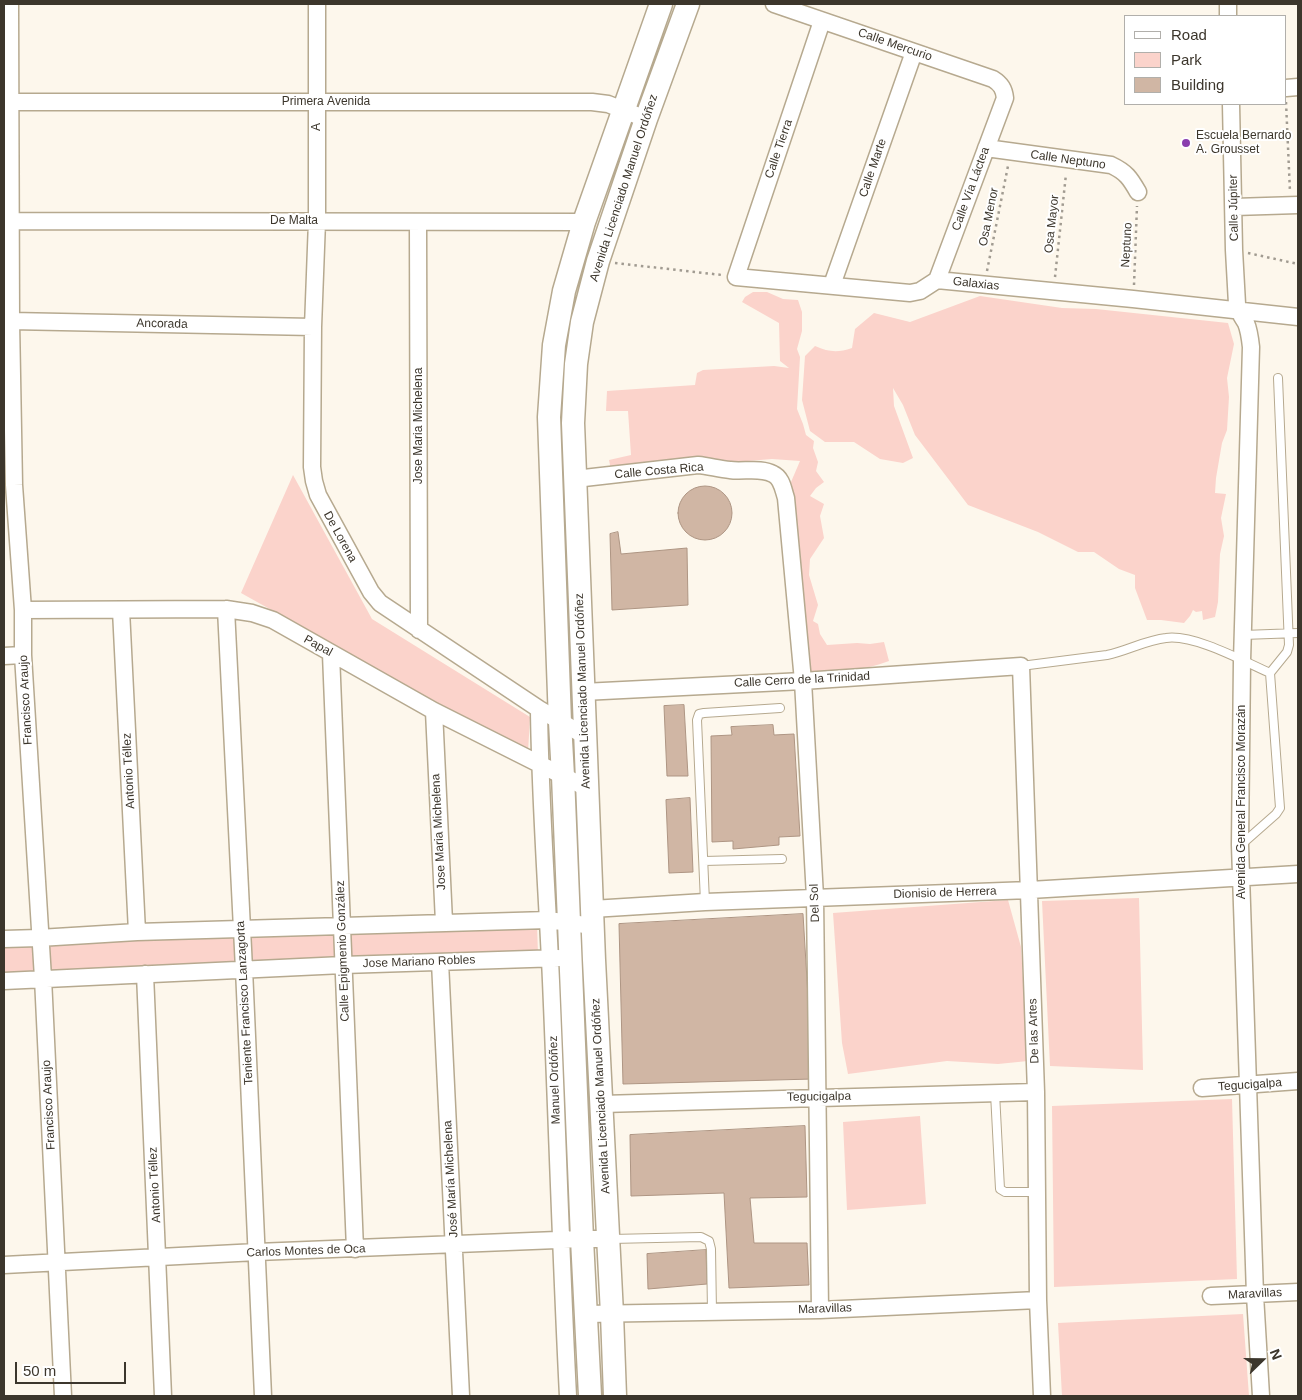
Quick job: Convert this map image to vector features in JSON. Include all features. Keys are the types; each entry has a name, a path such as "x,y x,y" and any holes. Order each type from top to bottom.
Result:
{"main road":[{"name":"Avenida Licenciado Manuel Ordóñez","path":"590,1396 586,1314 571,1240 558,921 563,776 550,417 554,345 564,291 584,222 661,4"},
{"name":"Avenida Licenciado Manuel Ordóñez","path":"615,1396 583,692 573,423 576,364 582,322 598,261 646,119 688,4"}],"street":[{"name":"Francisco Araujo","path":"10,4 7,102 7,221 12,321 9,485 23,610 23,655 39,938 43,978 63,1396"},
{"name":"A","path":"317,4 317,221"},
{"name":"Calle Mercurio","path":"774,4 993,79 1002,87 1005,98"},
{"name":"Calle Tierra","path":"736,277 822,21"},
{"name":"Calle Marte","path":"832,285 914,52"},
{"name":"Calle Vía Láctea","path":"937,280 1005,98"},
{"name":"Primera Avenida","path":"7,102 592,102 608,104 646,119"},
{"name":"Calle Júpiter","path":"1231,105 1234,250 1238,312"},
{"name":"Calle Neptuno","path":"986,148 1110,165 1120,169 1128,176 1138,192"},
{"path":"1234,207 1294,205"},
{"name":"De Malta","path":"7,221 584,222"},
{"name":"De Lorena","path":"317,221 313,327 312,467 318,495 371,592 380,604 539,709 586,736"},
{"name":"Jose Maria Michelena","path":"418,222 419,630"},
{"name":"Galaxias","path":"736,277 910,293 920,291 937,280 1133,299 1298,318"},
{"name":"Avenida General Francisco Morazán","path":"1238,312 1250,334 1251,347 1242,661 1240,845 1255,1294 1261,1396"},
{"name":"Ancorada","path":"12,321 313,327"},
{"name":"Calle Costa Rica","path":"575,479 698,465 724,470 766,471 775,474 779,479 786,498"},
{"name":"Del Sol","path":"786,498 802,681 815,897 820,1310"},
{"name":"Papal","path":"23,610 226,609 252,613 273,620 434,711 587,788"},
{"name":"Teniente Francisco Lanzagorta","path":"226,609 263,1396"},
{"name":"Antonio Téllez","path":"121,610 137,932"},
{"name":"Calle Epigmenio González","path":"331,654 355,1249"},
{"path":"4,656 23,655"},
{"name":"Calle Cerro de la Trinidad","path":"583,692 802,681 1021,666"},
{"name":"De las Artes","path":"1021,666 1036,1092 1038,1300 1042,1396"},
{"path":"539,709 540,765 558,921"},
{"name":"Jose Maria Michelena","path":"434,711 444,922"},
{"name":"Dionisio de Herrera","path":"593,918 705,902 1030,890 1298,874"},
{"path":"4,939 137,932 444,922 558,921 593,918"},
{"name":"Jose Mariano Robles","path":"4,980 343,965 560,958 594,960"},
{"name":"José María Michelena","path":"440,962 461,1396"},
{"name":"Antonio Téllez","path":"145,974 163,1396"},
{"name":"Tegucigalpa","path":"1202,1088 1298,1081"},
{"name":"Tegucigalpa","path":"602,1104 1036,1092"},
{"name":"Carlos Montes de Oca","path":"4,1266 257,1252 609,1239"},
{"path":"568,1396 571,1240"},
{"name":"Maravillas","path":"1211,1296 1298,1292"},
{"name":"Maravillas","path":"586,1314 820,1310 1038,1300"}],"lane":[{"path":"1240,845 1276,814 1280,808 1270,672 1287,652 1289,633 1278,378"},
{"path":"1243,635 1298,633"},
{"path":"1021,666 1107,656 1153,640 1172,637 1196,641 1270,672"},
{"path":"705,902 696,720 699,714 704,712 780,708"},
{"path":"704,862 782,859"},
{"path":"995,1093 1000,1189 1005,1192 1037,1192"},
{"path":"609,1239 701,1237 708,1242 711,1249 712,1312"}],"path":[{"path":"1287,105 1294,205"},
{"name":"Osa Menor","path":"984,285 1010,152"},
{"name":"Osa Mayor","path":"1054,291 1067,160"},
{"name":"Neptuno","path":"1133,299 1138,192"},
{"path":"1234,250 1298,264"},
{"path":"598,261 736,277"}],"green space":[{"path":"753,292 767,292 783,299 798,300 802,312 802,331 797,349 800,357 797,409 806,435 814,441 813,448 818,462 816,471 824,482 810,496 824,504 820,516 824,538 810,559 809,575 818,605 813,621 818,624 820,634 827,645 884,642 889,661 879,665 858,669 804,673 785,488 791,482 800,461 772,459 687,463 611,470 609,460 631,455 628,411 606,411 607,391 695,385 697,373 703,370 774,366 789,368 780,361 779,323 742,302 745,297"},
{"path":"980,296 1062,308 1096,309 1228,323 1234,344 1227,378 1229,397 1227,430 1222,443 1216,478 1215,493 1226,494 1221,518 1224,536 1220,554 1218,602 1215,617 1203,620 1202,611 1196,612 1193,610 1184,623 1147,620 1135,588 1135,575 1119,569 1094,552 1078,552 1038,532 968,505 915,435 903,405 893,388 894,406 913,458 903,463 880,459 854,442 825,442 810,431 802,400 805,356 815,346 833,351 852,348 855,329 874,313 910,322"},
{"path":"293,475 372,619 530,717 528,753 241,593"},
{"path":"1139,898 1143,1070 1050,1066 1042,901"},
{"path":"1008,900 1021,947 1028,1061 998,1064 947,1061 848,1074 842,1043 833,913"},
{"path":"537,925 538,954 4,977 4,946"},
{"path":"1232,1099 1237,1279 1054,1287 1052,1106"},
{"path":"920,1116 926,1204 847,1210 843,1122"},
{"path":"1243,1314 1249,1396 1062,1396 1058,1323"}],"building":[{"path":"700,486 710,486 720,490 728,498 732,513 728,528 720,536 710,540 700,540 690,536 682,528 678,518 678,508 682,498 690,490"},
{"path":"618,532 621,554 687,548 688,605 612,610 610,534"},
{"path":"684,705 688,776 667,776 664,706"},
{"path":"773,725 774,735 794,734 800,836 779,837 779,845 733,849 733,841 712,842 711,736 732,735 731,727"},
{"path":"690,798 693,872 669,873 666,800"},
{"path":"803,914 813,1079 623,1084 619,924"},
{"path":"805,1126 807,1197 750,1198 754,1243 807,1243 809,1285 729,1288 724,1193 631,1196 630,1135"},
{"path":"706,1250 707,1284 648,1289 647,1254"}],"place":[{"name":"Escuela Bernardo A. Grousset","path":"1186,143"}]}
